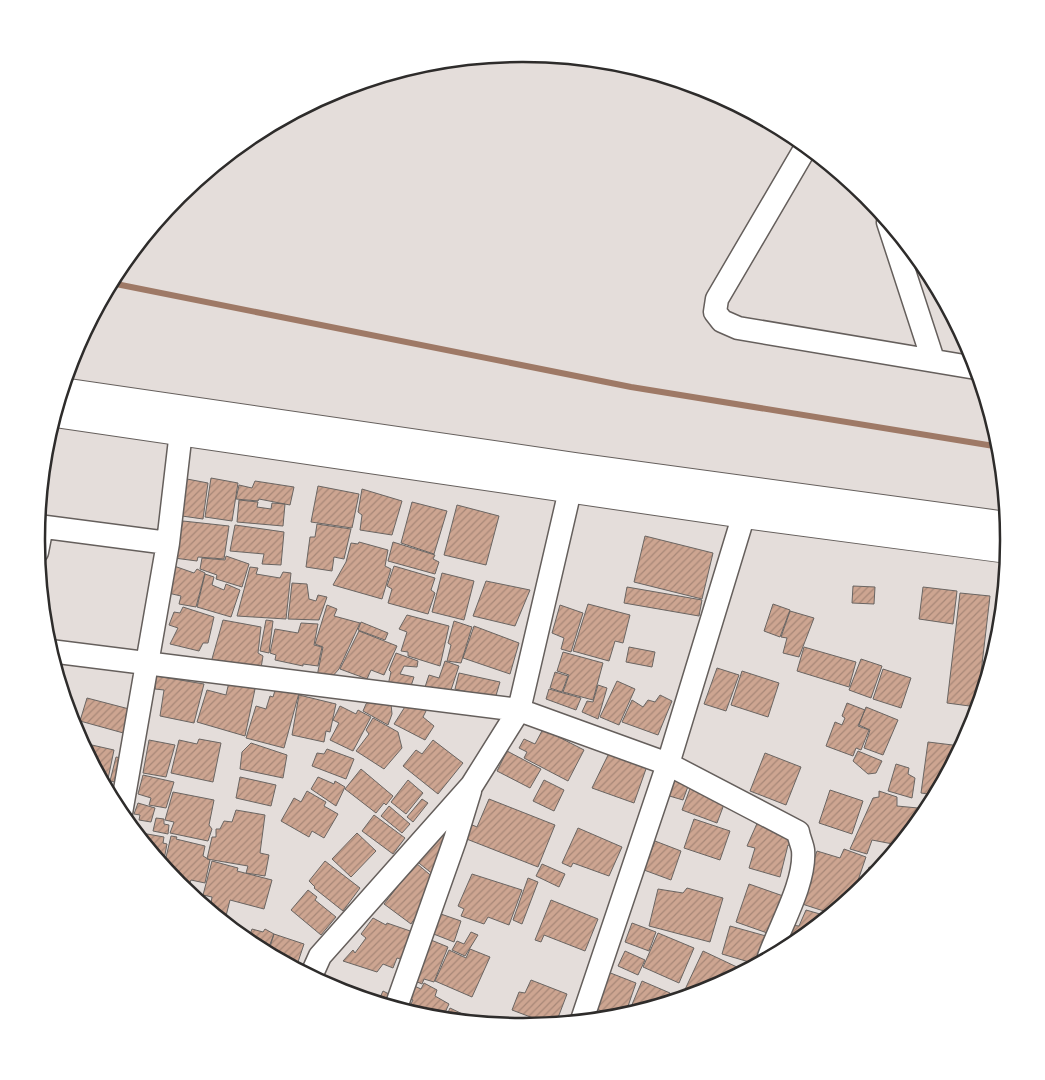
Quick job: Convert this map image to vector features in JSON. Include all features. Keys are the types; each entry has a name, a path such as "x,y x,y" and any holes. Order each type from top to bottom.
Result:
{"street":[{"path":"802,153 717,299 715,312 722,321 738,328 967,366"},
{"path":"894,240 933,360"},
{"path":"68,393 182,420 573,478 1000,525"},
{"path":"62,412 182,420"},
{"path":"123,802 168,543 182,420"},
{"path":"573,478 744,514 1000,548"},
{"path":"314,969 320,956 472,785 519,710 573,478"},
{"path":"584,1013 668,764 744,514"},
{"path":"45,527 168,543"},
{"path":"58,652 519,710 668,764 798,832 803,850 802,866 788,912 774,946"},
{"path":"398,1001 455,840 472,785"}],"building":[{"path":"211,478 238,483 232,521 205,517"},
{"path":"187,479 208,483 203,519 182,516"},
{"path":"255,481 294,487 290,505 259,499 258,501 236,499 239,485 252,488"},
{"path":"318,486 359,494 352,528 311,522"},
{"path":"362,489 402,501 392,535 360,530 362,515 358,512"},
{"path":"239,500 258,502 257,507 271,509 272,503 285,504 283,526 237,522"},
{"path":"412,502 447,511 434,554 401,543"},
{"path":"457,505 499,516 486,565 444,555"},
{"path":"183,521 229,526 224,559 198,557 197,561 174,558"},
{"path":"317,524 351,529 344,559 334,557 332,571 306,567 310,537 315,537"},
{"path":"235,525 284,532 281,565 262,564 264,554 230,551"},
{"path":"645,536 713,553 702,599 634,582"},
{"path":"359,542 388,550 385,566 391,569 382,599 333,585 346,562 351,543 358,544"},
{"path":"393,542 435,555 433,559 439,562 435,574 388,561"},
{"path":"226,556 249,564 242,587 216,579 217,575 200,569 202,558 225,560"},
{"path":"174,566 194,573 197,569 205,573 196,607 179,604 181,596 168,593"},
{"path":"394,566 435,578 431,590 435,593 428,614 388,603 392,589 387,586"},
{"path":"250,567 258,568 256,574 280,578 283,572 291,573 286,619 237,616"},
{"path":"442,573 474,581 464,620 432,612"},
{"path":"205,574 214,577 212,585 224,590 226,584 240,590 231,617 197,607"},
{"path":"486,581 530,590 515,626 473,616"},
{"path":"292,583 307,584 309,599 316,601 318,595 327,597 319,620 288,619"},
{"path":"853,586 875,587 874,604 852,603"},
{"path":"627,587 702,600 699,616 624,603"},
{"path":"923,587 957,591 953,624 919,619"},
{"path":"960,593 990,596 981,674 970,706 947,703"},
{"path":"588,604 630,615 623,643 615,641 609,661 573,651"},
{"path":"773,604 790,610 780,637 764,631"},
{"path":"327,605 337,609 334,616 360,623 339,669 331,678 317,676 323,647 315,644"},
{"path":"560,605 583,613 571,652 561,649 564,638 552,633"},
{"path":"183,607 214,617 208,643 203,643 199,651 170,644 178,628 169,625 174,612 180,613"},
{"path":"790,611 814,618 799,657 783,653 787,638 781,637"},
{"path":"407,615 449,626 440,666 408,656 408,652 401,651 407,632 399,629"},
{"path":"223,620 261,627 258,653 263,656 260,674 230,670 232,662 210,666"},
{"path":"266,620 273,621 269,653 260,651"},
{"path":"454,621 472,627 461,663 447,661 451,645 448,643"},
{"path":"361,622 388,633 385,640 358,630"},
{"path":"301,623 318,624 314,645 322,647 318,666 303,664 303,666 275,660 276,655 270,653 275,629 298,633"},
{"path":"474,626 519,643 510,674 463,658"},
{"path":"359,631 397,646 384,675 371,670 367,679 340,669"},
{"path":"629,647 655,652 652,667 626,662"},
{"path":"804,647 856,662 849,687 797,671"},
{"path":"563,652 603,663 593,700 563,692 569,675 557,671"},
{"path":"396,653 418,661 417,667 404,666 400,674 414,677 410,689 388,685 391,672 389,670"},
{"path":"861,659 882,666 871,698 849,690"},
{"path":"445,661 459,666 450,693 425,687 429,675 439,678"},
{"path":"717,668 739,675 726,711 704,704"},
{"path":"883,669 911,678 901,708 873,699"},
{"path":"742,671 779,683 768,717 731,705"},
{"path":"555,672 568,676 562,692 550,688"},
{"path":"459,673 500,682 495,699 455,689"},
{"path":"156,676 204,684 194,723 160,716 164,690 155,689"},
{"path":"617,681 635,689 619,725 600,717"},
{"path":"229,682 255,689 245,736 197,722 207,690 226,695"},
{"path":"598,685 607,688 598,719 582,712 587,701 593,702"},
{"path":"276,687 299,693 284,748 246,738 256,706 266,709 270,696 273,697"},
{"path":"549,689 581,698 576,710 546,699"},
{"path":"299,695 336,704 330,732 326,731 324,742 292,735"},
{"path":"660,695 672,701 658,735 622,722 632,700 643,707 648,700 655,702"},
{"path":"87,698 133,710 127,734 80,721"},
{"path":"375,698 391,704 392,714 388,725 363,711 366,704"},
{"path":"408,702 426,711 423,717 434,726 425,740 394,724"},
{"path":"847,703 865,710 858,726 869,730 861,750 856,748 853,756 826,746 835,722 842,725 845,718 842,716"},
{"path":"340,706 356,714 358,710 371,717 353,751 330,740 339,723 333,720"},
{"path":"866,707 898,720 883,755 864,748 870,730 859,725"},
{"path":"373,718 398,732 402,748 384,769 356,751 369,734 366,730"},
{"path":"543,729 584,750 568,781 524,758 527,752 519,748 524,739 535,744"},
{"path":"199,739 221,743 213,782 171,773 179,740 197,744"},
{"path":"149,740 175,745 166,777 143,773"},
{"path":"433,740 463,763 438,794 403,766 416,750 422,754"},
{"path":"928,742 954,745 927,794 921,793"},
{"path":"251,743 287,755 283,778 240,769 242,752"},
{"path":"91,745 114,750 108,778"},
{"path":"327,749 354,759 346,779 312,766 317,753 324,754"},
{"path":"507,751 541,769 530,788 497,771"},
{"path":"610,751 647,766 634,803 592,788"},
{"path":"858,751 882,761 876,773 868,774 853,761"},
{"path":"765,753 801,767 786,805 750,791"},
{"path":"116,757 126,759 121,783 110,781"},
{"path":"896,764 909,768 908,774 915,778 912,798 888,791"},
{"path":"361,769 393,796 376,813 345,789"},
{"path":"143,775 174,782 166,808 149,805 151,798 138,794"},
{"path":"673,775 690,781 683,800 666,795"},
{"path":"240,777 276,785 271,806 236,798"},
{"path":"318,777 334,784 335,781 345,787 336,806 311,789"},
{"path":"408,780 423,793 406,814 391,802"},
{"path":"544,780 564,790 554,811 533,801"},
{"path":"691,786 726,799 717,823 682,810"},
{"path":"830,790 863,801 852,834 819,823"},
{"path":"307,791 326,802 324,806 338,814 324,838 312,831 309,837 281,821 294,798 301,802"},
{"path":"879,791 897,797 897,806 918,808 891,844 872,840 867,854 850,849 873,798 879,797"},
{"path":"173,792 214,800 209,825 212,829 208,841 170,833 174,822 165,820"},
{"path":"422,799 428,803 413,822 407,817"},
{"path":"489,799 555,825 538,867 464,838 470,824 477,827"},
{"path":"138,803 155,808 151,822 139,820 140,815 134,814"},
{"path":"389,806 410,824 402,833 381,816"},
{"path":"236,810 265,815 260,853 269,855 265,876 246,873 248,866 207,859 212,837 216,837 216,829 220,829 224,821 232,822"},
{"path":"374,815 405,838 393,854 362,831"},
{"path":"156,818 164,819 164,824 169,825 168,834 153,831"},
{"path":"694,819 730,831 720,860 684,848"},
{"path":"759,819 795,834 793,847 788,845 780,877 749,868 755,848 747,846"},
{"path":"578,828 622,847 609,876 573,863 571,867 562,863"},
{"path":"437,831 451,842 434,875 415,860"},
{"path":"357,833 376,851 351,877 332,859"},
{"path":"146,834 164,837 163,843 167,844 165,857"},
{"path":"171,836 205,846 203,856 210,860 205,883 191,880 190,883 166,858"},
{"path":"655,841 681,851 671,880 644,870"},
{"path":"844,849 866,857 858,880 823,911 799,903 817,851 840,858"},
{"path":"212,861 238,868 237,871 272,880 264,909 230,900 226,914 211,902 212,897 203,895"},
{"path":"325,861 360,888 343,911 314,888 309,881"},
{"path":"416,863 435,879 423,897 427,900 411,924 384,904"},
{"path":"542,864 565,874 559,887 536,876"},
{"path":"472,874 522,890 509,925 488,917 484,924 461,916 464,909 458,906"},
{"path":"528,878 538,882 522,924 513,920"},
{"path":"749,884 786,897 773,935 736,922"},
{"path":"687,888 723,898 710,942 649,926 658,889 683,893"},
{"path":"308,890 317,897 315,900 336,917 321,935 291,910"},
{"path":"551,900 598,919 585,951 544,935 541,942 535,940"},
{"path":"806,910 819,914 785,939 790,925 799,926"},
{"path":"438,913 461,921 454,942 431,933"},
{"path":"373,918 386,925 387,923 416,933 404,960 397,958 393,968 383,964 377,972 343,961 353,950 355,953 366,938 361,934"},
{"path":"632,923 656,932 649,951 625,942"},
{"path":"730,926 766,936 761,954 747,961 722,954"},
{"path":"252,929 263,932 265,929 274,934 270,945 251,932"},
{"path":"471,932 478,935 465,956 452,950 457,941 464,944"},
{"path":"658,933 694,948 679,983 643,967"},
{"path":"274,934 304,944 298,961 270,945"},
{"path":"431,940 448,947 434,982 424,979 422,984 415,981"},
{"path":"470,949 490,957 472,997 435,981 449,950 466,958"},
{"path":"625,951 645,960 638,975 618,966"},
{"path":"703,951 736,967 705,981 685,988"},
{"path":"608,972 636,983 628,1005 600,1011 594,1008"},
{"path":"531,980 567,994 559,1016 532,1017 512,1010 519,992 525,993"},
{"path":"642,981 670,993 646,1001 632,1004"},
{"path":"424,983 437,990 435,996 449,1004 446,1011 411,1004 413,1000 406,996 412,985 421,989"},
{"path":"383,991 393,996 392,999 381,996"},
{"path":"450,1008 461,1013 460,1013 449,1011"}],"waterway":[{"path":"119,285 631,387 991,445"}]}
